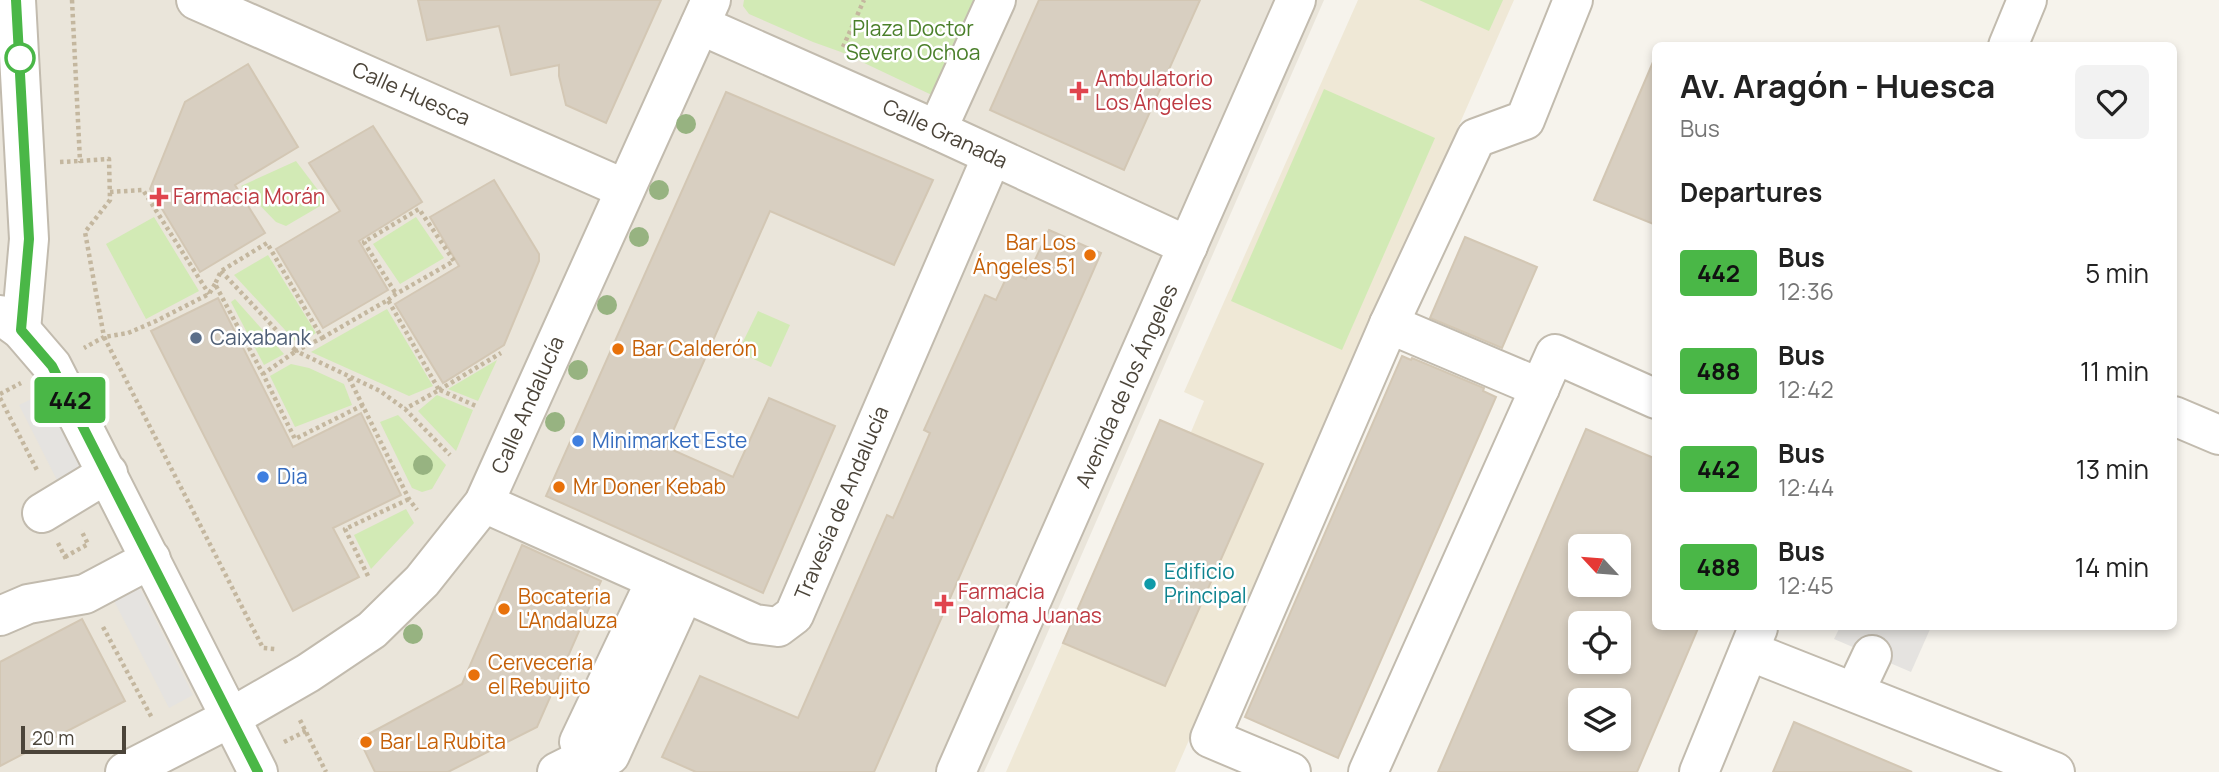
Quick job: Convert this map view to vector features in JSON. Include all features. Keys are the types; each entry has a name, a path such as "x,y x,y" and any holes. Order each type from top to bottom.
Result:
{"street":[{"path":"16,0 14,246 7,328 52,366 258,772"},
{"name":"Calle Huesca","path":"196,0 625,189"},
{"path":"937,130 996,0"},
{"name":"Avenida de los Ángeles","path":"956,772 1296,0"},
{"path":"1291,772 1210,738 1390,324 1476,138 1525,120 1573,0"},
{"path":"2010,42 2027,0"},
{"name":"Calle Andalucía","path":"125,772 230,718 308,673 372,630 422,581 484,503 706,13"},
{"name":"Calle Granada","path":"706,13 937,130 1188,246"},
{"name":"Travesía de Andalucía","path":"484,503 755,624 778,627 794,615 992,156"},
{"path":"1390,324 1540,388"},
{"path":"1368,772 1555,354 1652,397"},
{"path":"2177,417 2219,435"},
{"path":"42,513 108,473"},
{"path":"0,616 29,604 85,594 151,559"},
{"path":"557,772 604,761 610,755 670,587"},
{"path":"1699,772 1754,639 1856,691 2056,772"},
{"path":"1856,691 1872,655"}],"path":[{"path":"72,0 80,160 108,159 110,200 85,232 104,337 262,648 295,651 308,673"},
{"path":"841,52 864,0"},
{"path":"110,192 143,190 209,294"},
{"path":"264,374 296,351 322,338 397,295 454,261 419,209 364,242 397,295"},
{"path":"0,394 104,337 128,333 209,294 221,271 267,243 322,338"},
{"path":"221,271 296,351 380,391 405,409 450,455"},
{"path":"215,284 264,374 295,439 363,405"},
{"path":"387,300 439,390 476,406"},
{"path":"405,409 500,353"},
{"path":"349,378 417,510"},
{"path":"368,576 345,529 409,499"},
{"path":"65,557 88,544 80,526"},
{"path":"298,717 326,772"}],"shaded area":[{"path":"0,0 1324,0 1033,666 984,772 0,772"},
{"path":"1358,0 1514,0 1175,772 1006,772 1160,420 1191,432 1204,401 1184,392"},
{"path":"44,393 83,472 59,484 19,405"},
{"path":"136,580 193,695 169,708 110,593"},
{"path":"1838,630 1930,630 1911,672 1834,639"}],"green space":[{"name":"Plaza Doctor Severo Ochoa","path":"744,0 980,0 936,97 841,52 749,14 743,6"},
{"path":"1419,0 1503,0 1489,31"},
{"path":"1324,89 1435,138 1342,350 1231,301"},
{"path":"296,161 327,202 286,226 276,222 241,186"},
{"path":"154,217 199,291 146,319 106,244"},
{"path":"416,217 444,258 400,284 373,244"},
{"path":"268,255 316,333 298,344 234,275"},
{"path":"235,299 284,354 264,365 231,302"},
{"path":"387,309 433,386 409,396 311,352"},
{"path":"758,311 790,325 771,367 738,352"},
{"path":"497,360 478,401 448,389"},
{"path":"291,364 309,368 344,384 352,405 295,427 270,376"},
{"path":"437,395 473,410 456,451 418,411"},
{"path":"398,415 446,465 432,489 422,492 412,488 380,422"},
{"path":"406,509 414,523 371,569 354,535"}],"building":[{"path":"418,0 661,0 606,123 566,105 559,65 511,75 499,26 427,40"},
{"name":"Ambulatorio Los Ángeles","path":"1039,0 1200,0 1124,170 990,110"},
{"path":"248,64 298,147 235,185 265,233 200,272 150,189 185,102"},
{"path":"1652,64 1652,223 1594,200"},
{"path":"726,92 933,180 894,265 770,211 666,447 733,477 769,398 835,426 763,593 546,496"},
{"path":"373,126 422,202 359,241 388,290 323,328 276,249 340,211 309,163"},
{"path":"494,180 539,254 539,261 504,345 443,383 395,304 459,266 430,217"},
{"path":"1049,230 1101,253 874,772 696,772 662,757 700,676 798,718 887,515 893,518 930,433 924,430 985,295 996,300 1009,272 1026,279"},
{"path":"1465,237 1537,267 1502,348 1430,318"},
{"path":"218,298 293,447 361,413 401,495 333,528 359,577 293,611 151,331"},
{"path":"1402,356 1484,388 1483,391 1496,397 1338,758 1245,717"},
{"name":"Edificio Principal","path":"1160,420 1263,464 1165,686 1063,643"},
{"path":"1586,429 1652,457 1652,630 1697,630 1637,772 1438,772"},
{"path":"522,545 601,581 537,727 448,772 375,772 359,739 462,684"},
{"path":"82,619 125,701 0,766 0,662"},
{"path":"1794,722 1912,772 1773,772"}],"bus line":[{"name":"442","path":"16,0 29,239 21,330 52,366 258,772"}],"place":[{"name":"Ambulatorio Los Ángeles","path":"1079,91"},
{"name":"Farmacia Morán","path":"159,197"},
{"name":"Bar Los Ángeles 51","path":"1090,255"},
{"name":"Caixabank","path":"196,338"},
{"name":"Bar Calderón","path":"618,349"},
{"name":"Minimarket Este","path":"578,441"},
{"name":"Dia","path":"263,477"},
{"name":"Mr Doner Kebab","path":"559,487"},
{"name":"Edificio Principal","path":"1150,584"},
{"name":"Farmacia Paloma Juanas","path":"944,604"},
{"name":"Bocateria L'Andaluza","path":"504,609"},
{"name":"Cervecería el Rebujito","path":"474,675"},
{"name":"Bar La Rubita","path":"366,742"}]}
